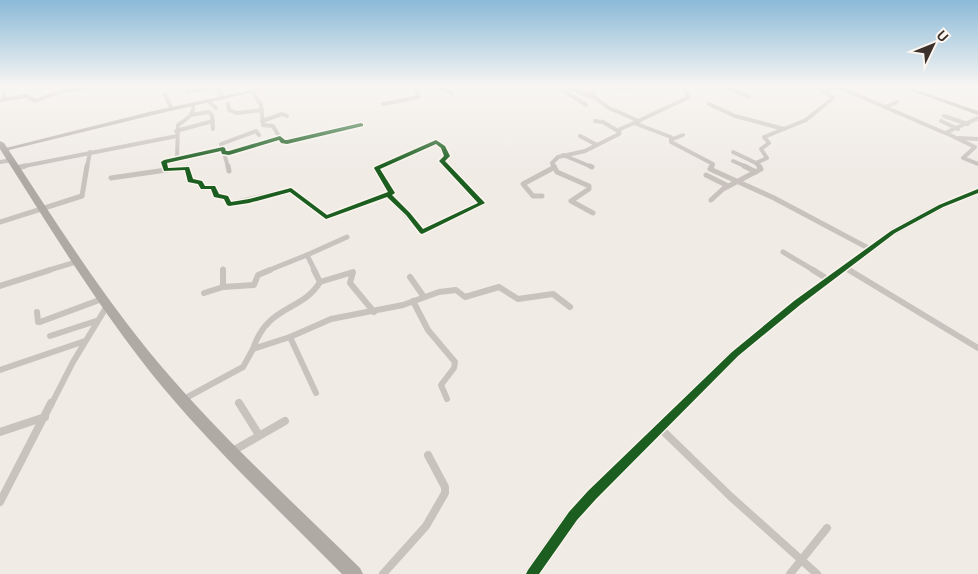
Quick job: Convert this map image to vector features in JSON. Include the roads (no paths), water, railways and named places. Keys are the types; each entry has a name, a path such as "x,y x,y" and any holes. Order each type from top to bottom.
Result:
{"highway":[{"path":"7,156 76,262 182,400 231,452 354,574"}],"street":[{"path":"7,156 159,113"},
{"path":"177,158 176,133 178,125 191,115 204,113"},
{"path":"209,113 213,121 213,129"},
{"path":"262,113 264,126 272,126 283,142 361,125"},
{"path":"618,113 673,139 683,135"},
{"path":"553,168 552,163 563,155 585,151 619,134 618,131 656,113"},
{"path":"728,113 784,129"},
{"path":"756,163 767,157 761,149 769,143 764,137 806,120 815,113"},
{"path":"899,113 975,147 963,158 978,164"},
{"path":"262,121 282,114 287,116"},
{"path":"944,116 968,124"},
{"path":"945,133 958,129 978,118"},
{"path":"7,156 90,152 176,133 213,121"},
{"path":"595,121 603,122 618,131"},
{"path":"941,121 958,129"},
{"path":"166,170 164,161 208,154 222,149 254,131 259,135"},
{"path":"580,136 597,145"},
{"path":"954,137 978,139"},
{"path":"218,138 229,171"},
{"path":"222,149 280,138"},
{"path":"673,139 671,141 675,144 714,164 710,168 774,198 870,249"},
{"path":"110,178 119,176 122,178 187,168 190,181 200,182 204,188 213,188 216,196 226,197 229,204 291,190 326,217 393,191 377,168 436,142 443,147 447,157 442,161 482,203 422,232 408,214 388,194"},
{"path":"0,222 82,196 90,152"},
{"path":"711,200 715,194 761,168 756,163 733,152"},
{"path":"563,155 573,161 592,167"},
{"path":"733,161 756,172"},
{"path":"542,196 533,196 523,184 553,168"},
{"path":"553,168 589,186 589,189 571,200 593,213"},
{"path":"706,175 728,186"},
{"path":"532,574 573,516 620,466 756,335 904,225 948,203 978,191"},
{"path":"204,293 223,287 254,285 258,275 347,237"},
{"path":"783,252 829,280"},
{"path":"307,255 320,282"},
{"path":"0,286 76,262"},
{"path":"350,266 353,272 350,283 374,312"},
{"path":"845,268 978,348"},
{"path":"223,269 223,287"},
{"path":"182,400 241,369 253,349 258,332 262,326 292,302 316,289 320,282 353,272"},
{"path":"410,277 424,297"},
{"path":"253,349 290,337 331,319 374,312 454,290 465,297 499,287 504,288 518,299 555,295 570,307"},
{"path":"413,301 428,330 455,362 454,368 441,385 447,399"},
{"path":"37,312 38,322 40,322 105,302"},
{"path":"0,502 3,492 105,302"},
{"path":"50,336 96,321"},
{"path":"290,337 316,393"},
{"path":"0,370 85,341"},
{"path":"239,403 259,435"},
{"path":"0,432 45,416"},
{"path":"231,452 285,421"},
{"path":"660,428 730,496 817,574"},
{"path":"383,574 426,526 445,493 445,487 428,455"},
{"path":"790,574 827,528"}]}
